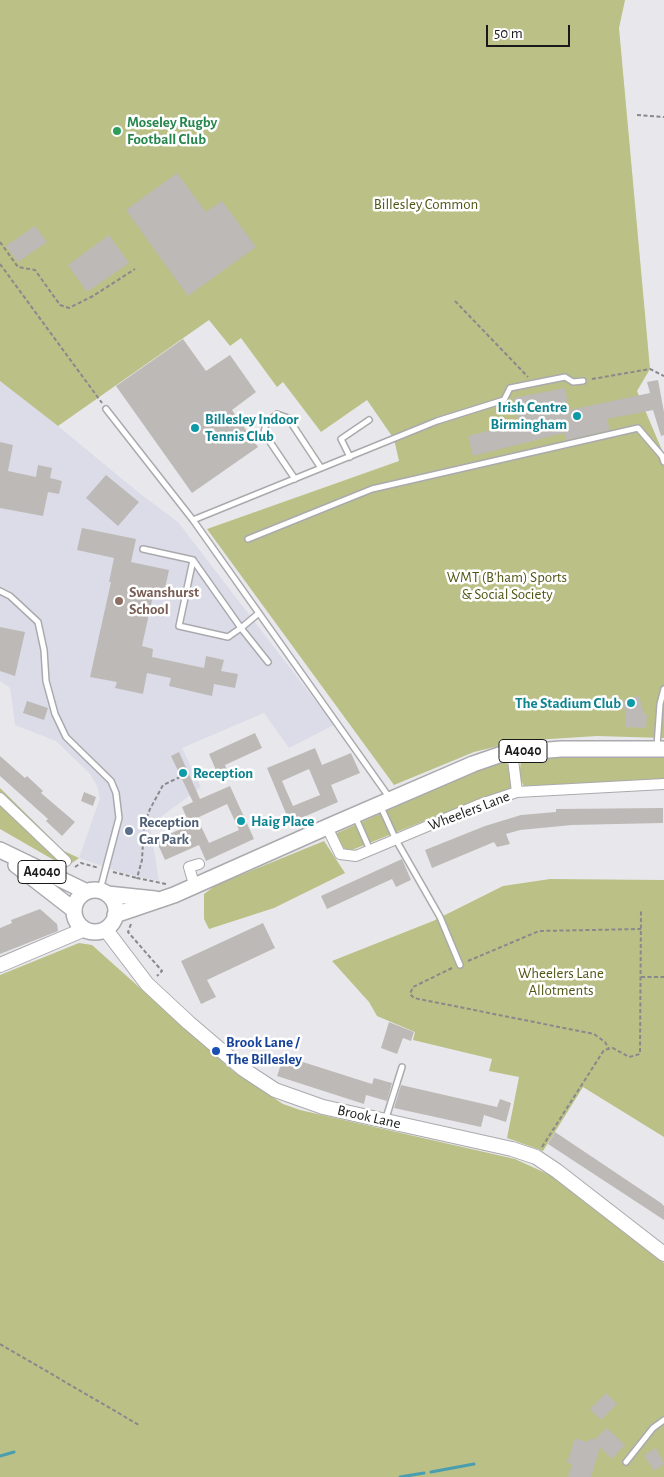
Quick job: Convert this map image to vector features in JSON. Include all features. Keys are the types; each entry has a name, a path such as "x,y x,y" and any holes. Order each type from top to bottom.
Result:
{"main road":[{"name":"A4040","path":"115,915 168,897 194,884 473,764 512,752 661,749"},
{"name":"A4040","path":"0,851 97,892 168,897"},
{"name":"A4040","path":"0,851 74,910"},
{"path":"97,892 115,905 115,915 106,930 93,932 85,929 79,923 74,910 75,903 97,892"},
{"path":"0,965 85,929"},
{"name":"Brook Lane","path":"106,930 147,984 243,1069 274,1090 323,1107 512,1149 536,1158 557,1171 664,1254"}],"street":[{"path":"512,752 517,792"},
{"name":"Wheelers Lane","path":"327,827 340,854 356,856 478,805 517,792 664,784"},
{"path":"0,800 66,861"},
{"path":"194,884 189,867 199,864"}],"lane":[{"path":"193,520 437,421 504,400 510,388 565,377 573,382 583,381"},
{"path":"106,409 193,520 259,613 385,802 396,840 440,917 460,965"},
{"path":"295,479 264,433 266,423 277,414 288,418 321,468"},
{"path":"350,457 341,439 369,420"},
{"path":"248,539 372,490 638,428 662,456 664,462"},
{"path":"143,549 193,560 241,628 268,662"},
{"path":"193,560 179,626 228,638 259,613"},
{"path":"0,591 10,596 38,622 44,650 46,681 55,714 66,737 111,781 116,793 119,818 97,892"},
{"path":"661,749 660,704 664,688"},
{"path":"354,815 370,850"},
{"path":"385,1121 402,1067"},
{"path":"626,1462 653,1428 664,1420"}],"path":[{"path":"636,115 664,117"},
{"path":"0,242 18,267 35,270 60,305 69,308 94,296 136,269"},
{"path":"0,264 106,409"},
{"path":"455,301 534,383"},
{"path":"583,381 650,369 664,376"},
{"path":"168,897 169,884 137,878 142,860 144,825 150,809 163,784 180,777"},
{"path":"536,1158 604,1050 613,1048 629,1057 640,1054 641,910"},
{"path":"132,922 128,932 162,971 147,984"},
{"path":"609,1049 605,1042 594,1034 414,998 410,994 413,987 539,931 590,928 641,929"},
{"path":"641,977 664,977"},
{"path":"0,1344 139,1425"}],"shaded area":[{"name":"Swanshurst School","path":"0,381 178,522 334,725 289,748 264,713 182,748 201,787 150,825 159,881 122,873 79,858 100,798 97,786 90,774 56,741 15,725 10,688 0,681"}],"green space":[{"name":"Billesley Common","path":"0,0 625,0 619,28 650,369 637,391 664,455 664,738 597,736 519,741 474,752 394,785 207,529 399,461 394,439 367,400 321,432 283,382 277,387 241,338 230,346 209,320 58,426 0,381"},
{"path":"561,756 664,757 664,780 524,786 519,777 521,760"},
{"path":"505,762 508,765 511,787 509,790 439,815 352,850 345,849 335,839 335,834 490,764"},
{"path":"0,788 64,851 79,858 66,867 0,829"},
{"path":"324,841 345,873 274,908 209,929 204,919 204,894 216,885"},
{"name":"Wheelers Lane Allotments","path":"550,879 664,880 664,1137 583,1087 543,1151 507,1138 519,1077 489,1071 492,1059 413,1040 415,1032 377,1016 369,1002 332,961 433,921 503,886"},
{"path":"79,943 92,945 233,1071 283,1104 300,1110 515,1159 552,1176 664,1263 664,1477 0,1477 0,975"}],"building":[{"path":"177,173 206,212 222,201 256,247 188,296 126,210"},
{"path":"35,226 47,242 18,262 6,246"},
{"path":"109,235 129,263 87,292 68,265"},
{"name":"Billesley Indoor Tennis Club","path":"183,339 206,371 230,355 256,392 232,410 258,447 192,493 116,386"},
{"path":"658,380 664,412 664,435 661,436 653,410 607,419 610,430 566,440 564,433 473,456 468,436 518,423 513,398 565,388 569,410 650,393 647,382"},
{"path":"0,442 13,445 8,471 36,477 38,465 52,468 50,478 62,481 59,494 48,492 43,516 0,508"},
{"path":"106,475 139,502 118,526 86,498"},
{"path":"82,528 136,539 131,562 169,570 164,593 154,591 142,646 153,649 152,657 204,668 206,656 224,660 221,671 238,674 235,688 214,684 212,696 169,686 171,678 147,673 143,694 115,688 117,682 90,677 111,582 109,582 114,558 77,550"},
{"path":"0,627 25,632 15,676 0,671"},
{"path":"639,696 644,714 647,714 646,728 625,727 626,713 621,701"},
{"path":"27,701 48,708 44,720 23,713"},
{"name":"Haig Place","path":"255,733 262,748 225,765 228,773 219,777 209,754"},
{"name":"Haig Place","path":"315,748 322,765 351,753 360,773 331,785 338,802 290,823 267,768","holes":["309,769 320,795 293,806 282,781"]},
{"name":"Haig Place","path":"179,752 200,799 230,786 254,839 206,861 199,845 165,860 156,840 190,825 182,807 193,802 171,756","holes":["227,804 239,830 209,843 197,818"]},
{"path":"0,756 25,778 27,776 43,791 41,793 75,822 62,836 46,821 48,819 0,776"},
{"path":"84,792 96,797 93,806 81,801"},
{"path":"663,808 663,823 572,825 520,830 506,834 510,844 497,847 494,842 432,868 425,850 485,826 521,815 556,812 556,809"},
{"path":"402,859 411,880 396,887 392,879 327,909 321,896"},
{"path":"40,909 57,924 58,931 0,954 0,928 12,923 11,920"},
{"path":"263,923 275,948 207,980 216,997 201,1004 181,961"},
{"path":"389,1022 414,1032 411,1041 403,1038 397,1054 381,1048"},
{"path":"284,1056 372,1084 374,1078 392,1083 387,1101 366,1095 364,1104 277,1076"},
{"path":"401,1085 497,1107 500,1099 511,1103 506,1122 484,1115 481,1127 394,1108"},
{"path":"555,1132 661,1203 664,1206 664,1220 548,1144"},
{"path":"606,1393 617,1404 601,1420 590,1409"},
{"path":"607,1428 625,1445 612,1459 600,1447 591,1477 568,1477 572,1464 567,1463 575,1438 587,1442 592,1438 594,1440"},
{"path":"656,1448 664,1464 654,1471 644,1455"}],"waterway":[{"path":"0,1456 14,1452"},
{"path":"431,1472 474,1464"},
{"path":"400,1477 424,1473"}],"place":[{"name":"Moseley Rugby Football Club","path":"117,131"},
{"name":"Irish Centre Birmingham","path":"577,416"},
{"name":"Billesley Indoor Tennis Club","path":"195,428"},
{"name":"Swanshurst School","path":"119,601"},
{"name":"The Stadium Club","path":"631,703"},
{"name":"Reception","path":"183,773"},
{"name":"Haig Place","path":"241,821"},
{"name":"Reception Car Park","path":"129,831"},
{"name":"Brook Lane / The Billesley","path":"216,1051"}],"park label":[{"name":"WMT (B'ham) Sports & Social Society","path":"507,586"}]}
